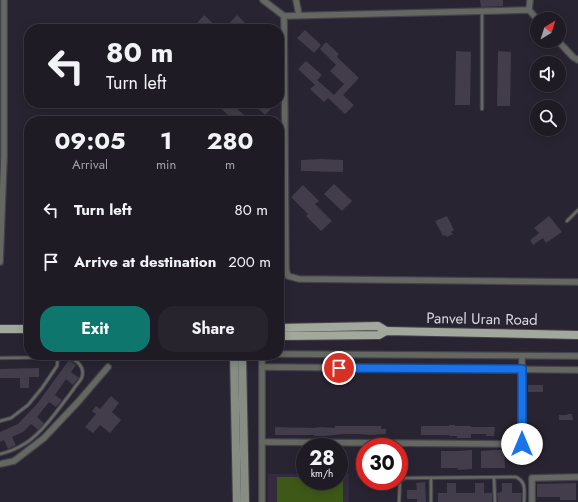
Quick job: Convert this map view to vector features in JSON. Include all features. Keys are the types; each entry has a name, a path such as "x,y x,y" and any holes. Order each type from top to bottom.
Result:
{"main road":[{"name":"Panvel Uran Road","path":"284,328 378,326 386,331"},
{"path":"0,329 24,328"},
{"name":"Panvel Uran Road","path":"284,336 379,334 386,331 578,335"},
{"path":"234,360 240,454 245,502"},
{"path":"237,502 240,454 242,360"}],"street":[{"path":"0,262 4,157 4,0"},
{"path":"263,0 284,16 529,10 530,0"},
{"path":"296,0 299,15"},
{"path":"284,16 286,270 288,276 299,279 578,282"},
{"path":"565,48 578,60"},
{"path":"284,354 578,356"},
{"path":"262,442 522,444 522,356"},
{"path":"262,360 262,502"},
{"path":"0,464 14,461 44,438 108,367"},
{"path":"262,367 578,370"},
{"path":"532,502 532,478 578,477"}],"lane":[{"path":"482,11 482,109"},
{"path":"567,221 578,210"},
{"path":"0,358 24,358"},
{"path":"0,421 11,418 28,405 57,366 58,360"},
{"path":"0,454 26,444 40,432 82,378 82,367 75,360"},
{"path":"494,477 494,502"},
{"path":"399,502 400,481 405,478 494,477 516,477 520,479 524,484 524,502"},
{"path":"431,502 432,478"}],"shaded area":[{"path":"268,474 296,474 296,490 348,490 349,474 349,502 268,502"}],"green space":[{"path":"277,477 296,477 296,490 343,490 343,502 277,502"}],"building":[{"path":"480,0 503,0 503,6 481,7"},
{"path":"204,15 214,24 196,24"},
{"path":"237,15 246,24 229,24"},
{"path":"305,30 321,45 314,53 297,38"},
{"path":"326,42 339,54 337,57 359,78 343,95 354,105 345,114 328,98 324,102 310,89 315,85 298,69 306,61 322,75 317,80 334,95 344,84 330,71 336,65 320,49"},
{"path":"456,51 471,52 470,105 455,105"},
{"path":"498,51 511,52 510,106 497,106"},
{"path":"220,108 236,108 245,116 227,116 228,115"},
{"path":"257,108 272,108 265,115"},
{"path":"301,160 343,160 343,172 301,171"},
{"path":"334,184 352,201 342,211 324,194"},
{"path":"303,185 319,201 315,204 332,221 321,231 306,216 308,214 291,197"},
{"path":"447,216 454,230 451,232 453,234 447,237 445,235 443,236 435,221"},
{"path":"549,216 562,232 546,243 543,238 533,245 530,240 539,233 534,228"},
{"path":"69,360 76,365 71,372 79,378 73,385 66,379 55,395 62,400 56,407 49,402 37,417 44,423 38,430 31,424 23,432 12,437 16,445 8,449 4,440 0,442 0,432 18,424 37,404"},
{"path":"39,368 39,377 29,377 29,388 20,388 20,378 0,378 0,369"},
{"path":"528,385 543,385 543,392 528,392"},
{"path":"111,396 119,403 112,412 121,420 110,433 100,425 93,433 85,427 96,414 92,411 96,406 100,409"},
{"path":"567,414 572,414 573,420 559,420 559,415 568,415"},
{"path":"449,425 495,427 494,436 486,436 486,434 471,434 471,438 457,438 457,436 449,435 421,435 421,426"},
{"path":"335,426 381,426 381,429 386,429 386,434 343,434 325,436 275,435 275,427 335,428"},
{"path":"528,438 539,438 539,444 528,444"},
{"path":"472,450 472,469 458,470 458,468 441,468 441,451"},
{"path":"504,450 505,468 481,468 481,451"},
{"path":"425,482 426,502 417,502 417,499 407,499 407,490 417,490 416,483"},
{"path":"447,483 456,483 456,493 475,493 475,483 484,483 484,493 492,493 492,502 438,502 438,493 447,493"},
{"path":"502,483 512,483 512,493 522,493 521,502 498,502 497,493 502,492"},
{"path":"576,483 576,500 560,500 560,497 537,497 537,484"}],"route":[{"path":"339,368 522,369 522,444"}]}
